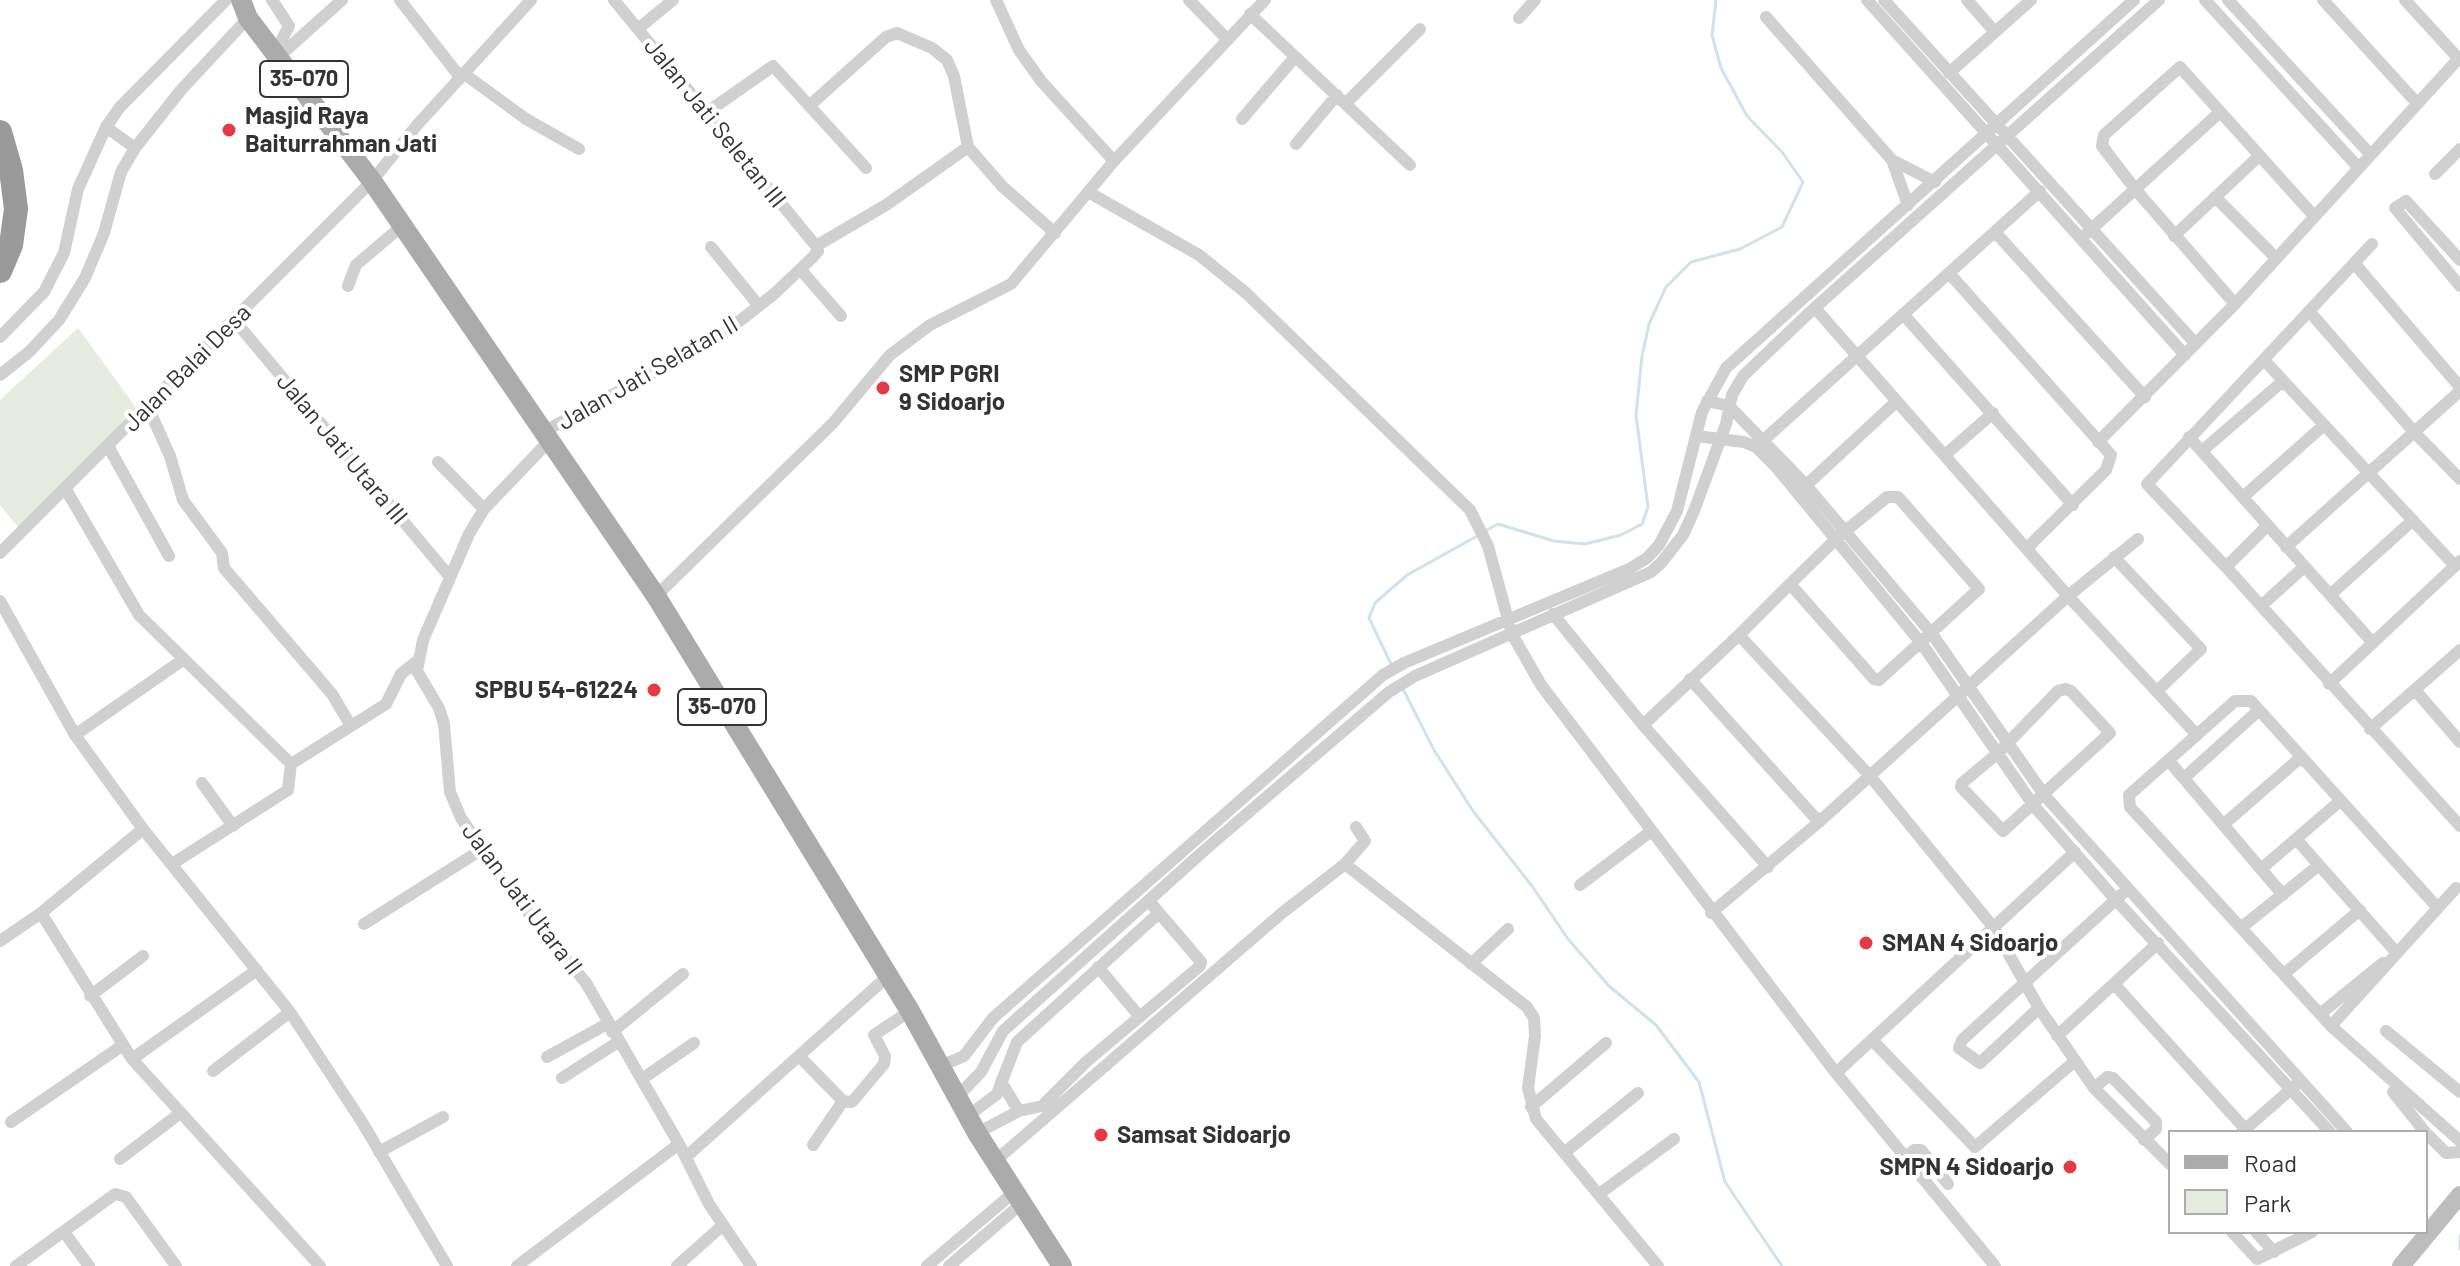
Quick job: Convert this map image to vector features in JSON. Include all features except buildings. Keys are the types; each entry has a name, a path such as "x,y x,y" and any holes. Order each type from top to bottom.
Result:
{"highway":[{"path":"0,132 11,170 16,209 11,245 0,271"}],"main road":[{"name":"35-070","path":"244,6 282,49 357,152 358,162"},
{"name":"35-070","path":"244,6 403,225 656,596 910,1011 938,1067 994,1162 1062,1266"}],"street":[{"path":"0,337 44,292 64,253 78,189 106,127 120,107 226,0"},
{"path":"272,0 289,26 282,49"},
{"path":"282,49 342,0"},
{"path":"400,0 462,75 526,119 579,149"},
{"name":"Jalan Balai Desa","path":"0,553 372,181 531,0"},
{"name":"Jalan Jati Seletan III","path":"614,0 816,246"},
{"path":"638,29 673,0"},
{"path":"996,0 1019,50 1041,81 1114,161"},
{"path":"1189,0 1228,40"},
{"path":"656,596 833,423 890,355 930,325 1011,284 1114,161 1265,0"},
{"path":"1519,18 1535,0"},
{"path":"1867,0 1993,129"},
{"path":"1884,0 1949,73 2040,191 2185,355"},
{"path":"1967,0 1995,32"},
{"path":"1949,73 2031,0"},
{"path":"1596,590 1647,558 1659,545 1677,511 1707,401 1726,368 2134,0"},
{"path":"938,1067 964,1056 993,1018 1383,675 1508,619 1651,572 1671,552 1694,511 1729,406 1743,376 1812,310 2159,0"},
{"path":"2205,0 2364,161"},
{"path":"2228,0 2364,161"},
{"path":"2323,0 2416,102"},
{"path":"2098,442 2235,304 2459,57 2405,0"},
{"path":"0,375 29,352 59,320 85,278 104,233 121,172 135,148 244,6"},
{"path":"1250,14 1410,165"},
{"path":"1766,17 1892,160 1935,182"},
{"path":"1296,144 1420,29"},
{"path":"809,106 886,37 897,33 932,48 947,60 960,95 968,147 1002,186 1055,233"},
{"path":"1242,119 1295,57"},
{"path":"706,113 773,66 866,168"},
{"path":"2235,304 2135,189 2102,146 2104,135 2180,67 2314,216"},
{"path":"2082,238 2219,113"},
{"path":"106,127 135,148"},
{"path":"2002,140 2092,228 2195,343"},
{"path":"816,246 886,205 968,147"},
{"path":"2435,174 2458,156"},
{"path":"2174,236 2258,157"},
{"path":"1892,160 1908,205"},
{"path":"1760,444 2040,191"},
{"path":"1088,192 1199,255 1246,293 1476,517 1488,546 1512,634 1541,685 1711,913 1836,1073 1995,1266"},
{"path":"2215,197 2276,258"},
{"path":"2460,260 2406,201 2394,211 2460,286"},
{"path":"348,286 356,265 403,225"},
{"path":"1995,232 2145,397"},
{"path":"2372,244 2147,484 2262,605 2329,684 2460,826"},
{"name":"Jalan Jati Selatan II","path":"546,436 718,338 800,269 818,251 816,246"},
{"path":"711,247 759,306"},
{"path":"2286,547 2371,474 2460,389 2354,263"},
{"path":"800,269 841,316"},
{"path":"1949,273 2111,455 2109,463 2073,505 2028,547"},
{"path":"1818,284 1828,296"},
{"path":"1799,301 1812,310 1855,355 2028,547 2068,596 2197,735"},
{"path":"2309,311 2415,433 2460,479"},
{"path":"1903,314 2073,505"},
{"name":"Jalan Jati Utara III","path":"235,321 450,577"},
{"path":"2264,360 2458,564 2329,684"},
{"path":"2202,451 2283,381"},
{"path":"1707,401 1729,406 1968,685 2034,806 2115,899 2296,1085 2345,1130"},
{"path":"1802,489 1897,401"},
{"path":"148,407 170,456 183,500 222,553 224,568 332,694 351,726"},
{"path":"1945,455 1993,413"},
{"path":"2243,497 2324,425"},
{"path":"291,764 386,704 406,668 416,662 450,577 484,509 546,436"},
{"path":"1697,436 1760,444"},
{"path":"2189,437 2373,643"},
{"path":"108,446 169,556"},
{"path":"438,462 484,509"},
{"path":"65,488 139,615 291,764"},
{"path":"1643,725 1841,534 1887,497 1898,497 1978,585 1978,593 1883,677 1874,679 1790,584"},
{"path":"2330,595 2413,520"},
{"path":"2226,567 2267,526"},
{"path":"1711,913 1819,822 2068,596 2138,539"},
{"path":"2114,557 2201,649 2157,691"},
{"path":"2262,605 2304,567"},
{"path":"0,601 75,735 143,829 290,1012 447,1266"},
{"path":"957,1097 981,1072 1003,1031 1207,848 1389,692 1415,676 1553,614 1566,602"},
{"path":"1553,614 1643,725 1768,867"},
{"path":"1739,635 1870,776 1994,928 2039,1008 2094,1088 2168,1162"},
{"path":"1927,639 1957,694 2296,1085 2329,1130"},
{"path":"2370,729 2460,650"},
{"path":"75,735 184,659"},
{"name":"Jalan Jati Utara II","path":"416,662 444,724 450,792 461,818 481,850 586,983 723,1225 751,1266"},
{"path":"1690,679 1819,822"},
{"path":"2065,689 2071,691 2108,728 2108,737 2003,831 1961,787 1964,780 2003,748 2058,691 2065,689"},
{"path":"2415,690 2459,738"},
{"path":"2437,907 2251,701 2235,701 2129,795 2130,807 2331,1026 2374,1068 2460,1141"},
{"path":"1343,709 1354,721"},
{"path":"2184,778 2258,711"},
{"path":"2223,825 2300,758"},
{"path":"2169,761 2283,895"},
{"path":"172,864 288,790 291,764"},
{"path":"202,783 233,826"},
{"path":"2261,869 2340,801"},
{"path":"994,1162 1282,913 1345,864 1365,841 1356,827"},
{"path":"0,941 41,913 143,829"},
{"path":"1580,885 1650,832"},
{"path":"1197,837 1207,848"},
{"path":"2296,839 2360,910 2393,956"},
{"path":"364,924 481,850"},
{"path":"1836,1073 2075,852"},
{"path":"1345,864 1521,1000 1534,1018 1535,1036 1528,1088 1531,1107 1564,1153 1658,1266"},
{"path":"2242,927 2318,866"},
{"path":"2331,1026 2456,888"},
{"path":"2039,1008 1980,1063 1959,1048 1962,1040 2127,890"},
{"path":"972,1124 1049,1101 1086,1062 1196,970 1201,962 1159,913 1131,895"},
{"path":"2284,974 2360,910"},
{"path":"41,913 132,1059 320,1266"},
{"path":"972,1124 995,1097 1017,1042 1159,913"},
{"path":"1471,964 1508,929"},
{"path":"2057,1036 2158,943"},
{"path":"90,996 143,956"},
{"path":"2320,1014 2393,956"},
{"path":"1098,967 1140,1017"},
{"path":"132,1059 257,970"},
{"path":"562,1078 683,974"},
{"path":"686,1157 888,976"},
{"path":"2115,985 2244,1130"},
{"path":"800,1057 843,1101 852,1102 884,1064 885,1056 874,1035 910,1011"},
{"path":"213,1071 290,1012"},
{"path":"2386,1031 2460,1092"},
{"path":"547,1057 613,1033"},
{"path":"1873,1041 1975,1147 2075,1061"},
{"path":"642,1079 694,1043"},
{"path":"1531,1107 1606,1043"},
{"path":"11,1122 123,1045"},
{"path":"2374,1068 2424,1130"},
{"path":"2094,1088 2107,1077 2113,1078 2156,1122 2156,1129 2144,1140"},
{"path":"1001,1082 1019,1111"},
{"path":"2246,1130 2296,1085"},
{"path":"1564,1153 1638,1093"},
{"path":"813,1145 843,1101"},
{"path":"120,1159 179,1114"},
{"path":"379,1152 443,1117"},
{"path":"2428,1134 2446,1153 2460,1152"},
{"path":"1599,1194 1674,1139"},
{"path":"522,1263 679,1144"},
{"path":"1905,1158 1914,1150 1921,1150 1948,1184"},
{"path":"16,1266 115,1194 121,1194 176,1266"},
{"path":"2428,1227 2460,1195"},
{"path":"927,1266 1017,1198"},
{"path":"949,1266 1017,1198"},
{"path":"677,1266 723,1225"},
{"path":"64,1232 89,1266"},
{"path":"2234,1234 2253,1257 2261,1258 2308,1234"},
{"path":"2258,1234 2274,1252"},
{"path":"2401,1266 2423,1234"}],"green space":[{"path":"78,328 137,409 19,528 0,505 0,400"}],"waterway":[{"path":"1485,531 1498,524 1554,541 1585,544 1621,535 1642,524 1648,507 1636,415 1642,356 1649,324 1666,287 1691,262 1740,249 1782,227 1803,182 1782,152 1747,116 1721,68 1712,35 1716,0"},
{"path":"1391,664 1369,618 1375,603 1407,575 1479,535"},
{"path":"1403,689 1434,750 1473,811 1532,886 1568,939 1609,986 1656,1025 1699,1082 1725,1182 1782,1266"},
{"path":"2460,1236 2460,1249"}],"place":[{"name":"Masjid Raya Baiturrahman Jati","path":"229,130"},
{"name":"SMP PGRI 9 Sidoarjo","path":"883,388"},
{"name":"SPBU 54-61224","path":"654,690"},
{"name":"SMAN 4 Sidoarjo","path":"1866,943"},
{"name":"Samsat Sidoarjo","path":"1101,1135"},
{"name":"SMPN 4 Sidoarjo","path":"2070,1167"}]}
